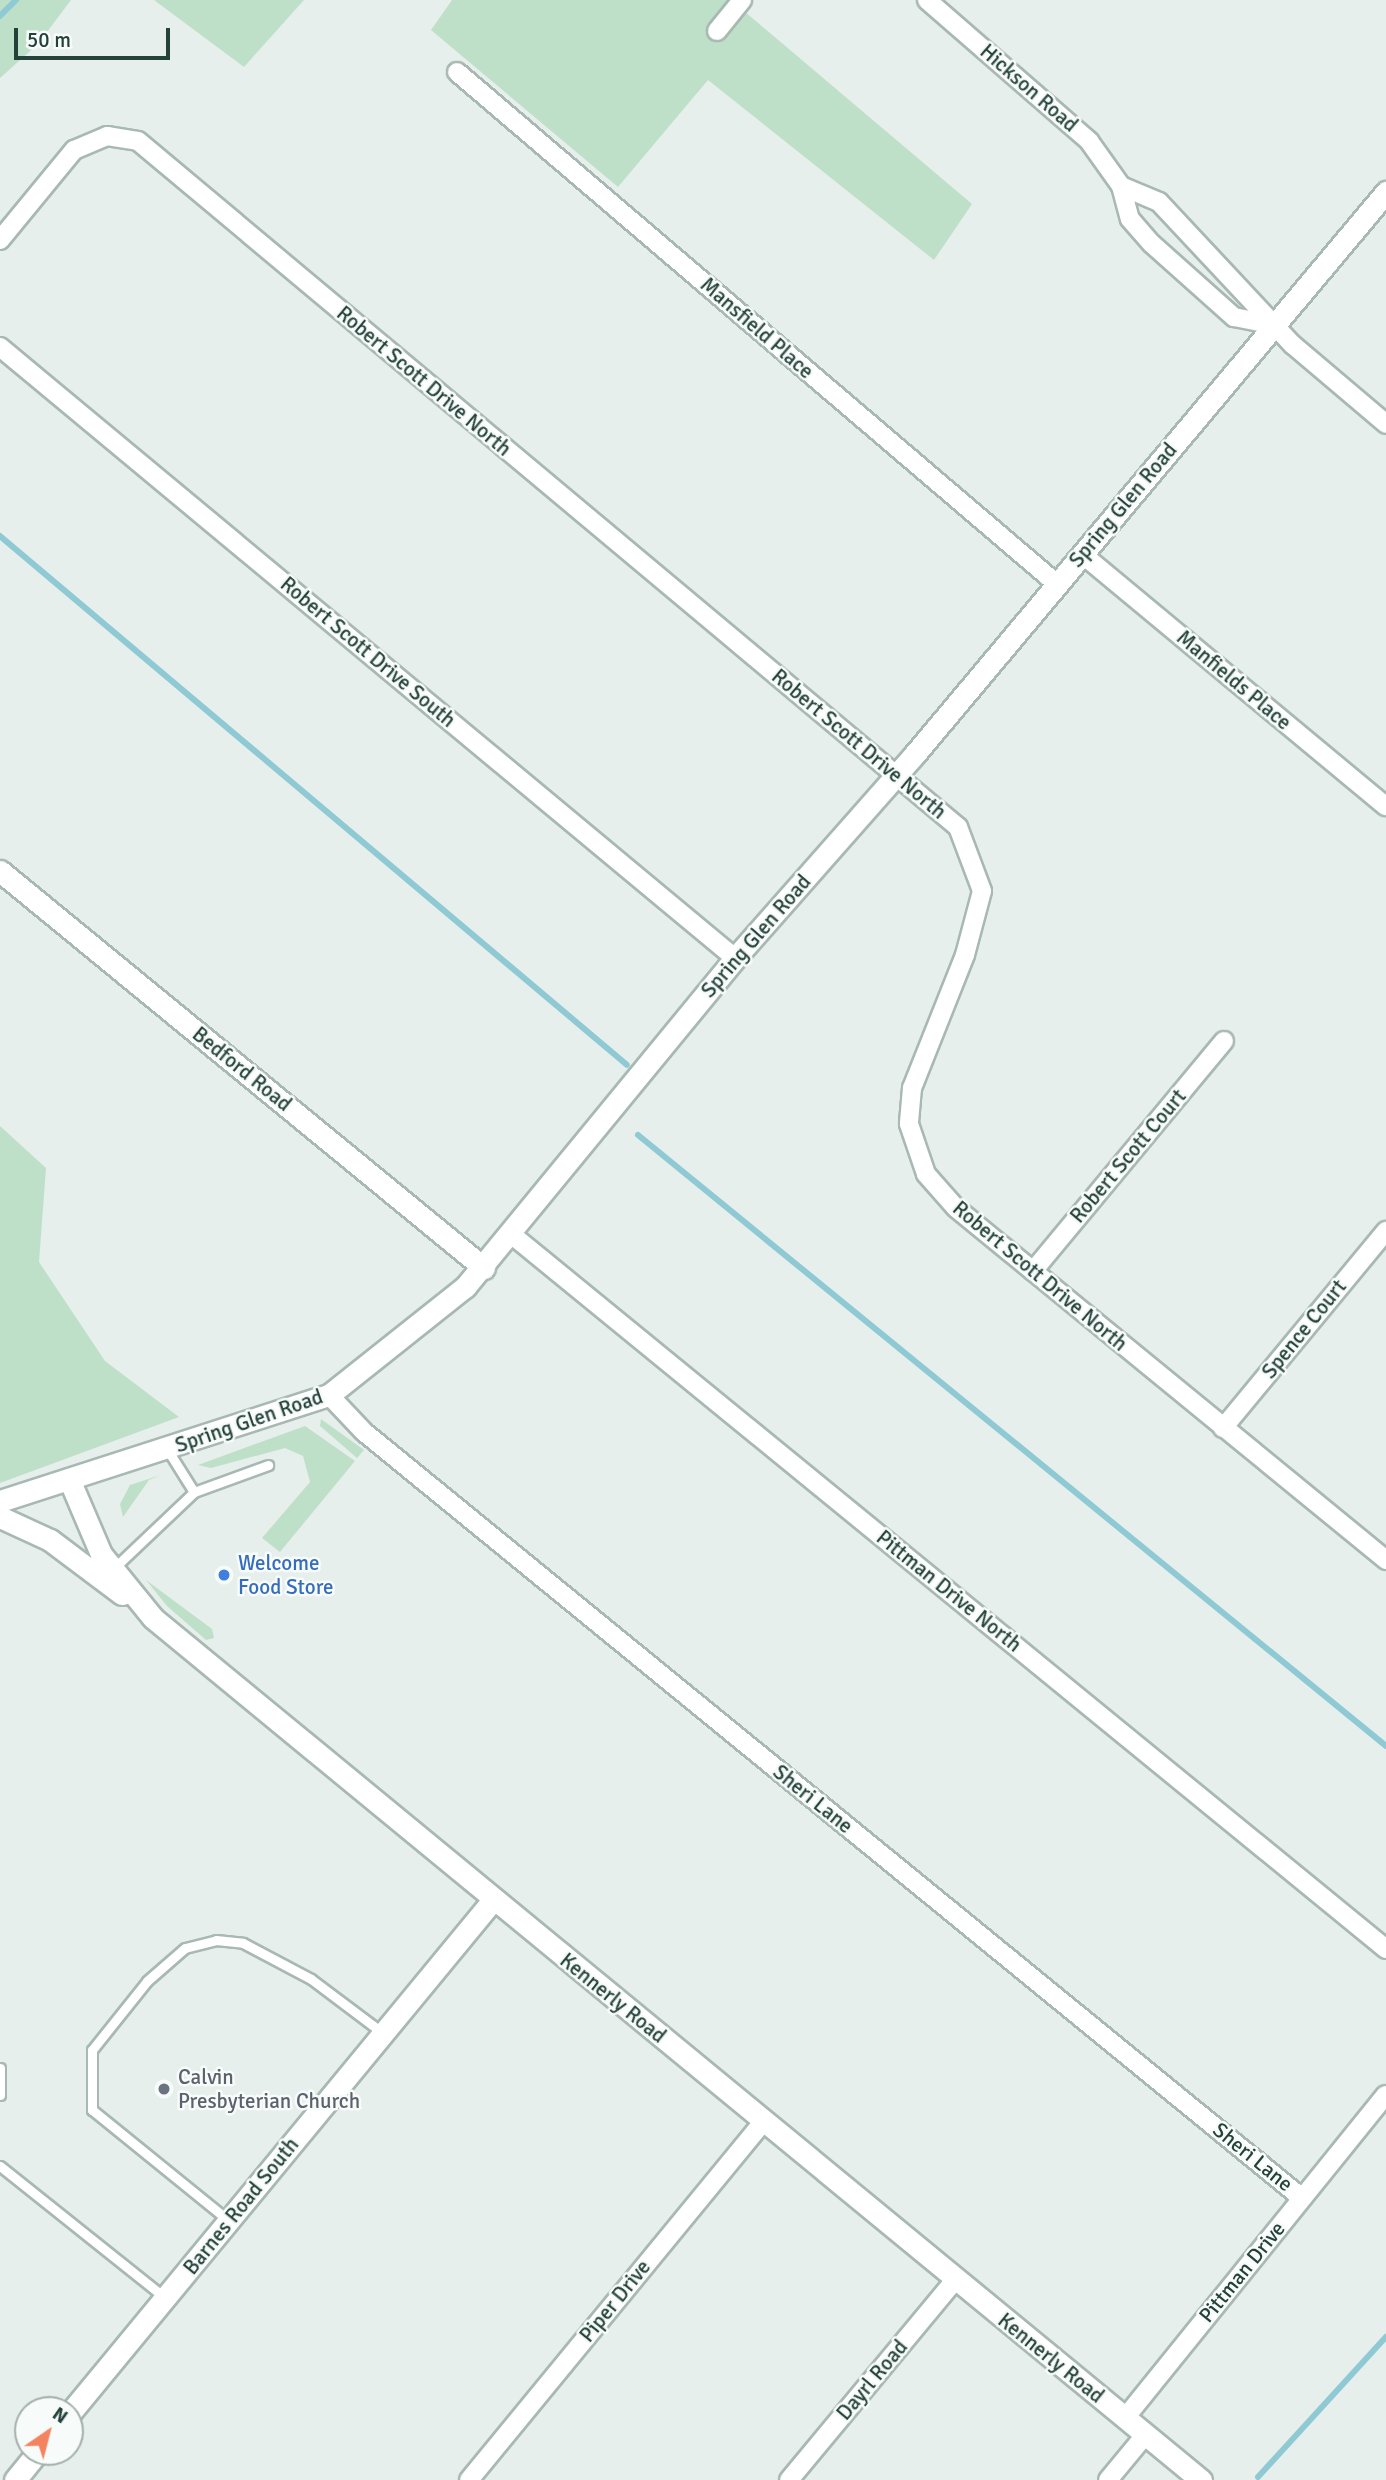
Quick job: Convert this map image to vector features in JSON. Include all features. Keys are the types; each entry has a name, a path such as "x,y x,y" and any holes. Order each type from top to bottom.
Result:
{"street":[{"path":"716,31 741,0"},
{"name":"Hickson Road","path":"927,0 1052,105 1121,186 1137,228 1196,284 1234,317 1274,325"},
{"name":"Mansfield Place","path":"457,72 1057,584"},
{"name":"Robert Scott Drive North","path":"0,240 74,150 107,136 150,149 958,827 982,891 965,955 912,1088 914,1147 926,1174 956,1208 1386,1560"},
{"name":"Hickson Road","path":"1121,186 1160,202 1274,325 1386,424"},
{"name":"Spring Glen Road","path":"0,1501 329,1395 426,1323 484,1268 735,958 898,775 1386,192"},
{"name":"Robert Scott Drive South","path":"0,347 735,958"},
{"name":"Manfields Place","path":"1082,554 1386,806"},
{"name":"Bedford Road","path":"0,871 484,1268"},
{"name":"Robert Scott Court","path":"1033,1271 1224,1041"},
{"name":"Spence Court","path":"1223,1427 1386,1231"},
{"name":"Pittman Drive North","path":"511,1234 1386,1949"},
{"name":"Sheri Lane","path":"329,1395 364,1432 1302,2198"},
{"name":"Kennerly Road","path":"69,1479 112,1570 148,1613 492,1901 1201,2480"},
{"path":"0,1517 50,1540 148,1613"},
{"name":"Barnes Road South","path":"84,2396 492,1901"},
{"name":"Pittman Drive","path":"1125,2418 1386,2095"},
{"name":"Piper Drive","path":"469,2480 763,2122"},
{"name":"Dayrl Road","path":"789,2480 955,2280"},
{"path":"1108,2480 1146,2434"},
{"path":"15,2480 26,2466"}],"lane":[{"path":"167,1449 194,1492"},
{"path":"112,1570 194,1492 268,1465"},
{"path":"228,2220 92,2110 92,2050 147,1981 185,1948 216,1940 243,1943 311,1979 383,2033"},
{"path":"0,2068 0,2095"},
{"path":"0,2166 166,2298"}],"green space":[{"path":"0,0 71,0 38,44 0,78"},
{"path":"154,0 304,0 244,67"},
{"path":"452,0 731,0 972,204 934,260 708,80 618,187 431,30"},
{"path":"0,1126 46,1168 39,1262 105,1361 179,1417 0,1483"},
{"path":"321,1419 364,1450 357,1458 320,1426"},
{"path":"305,1426 355,1461 280,1552 262,1538 310,1482 303,1456 285,1448 211,1468 198,1465"},
{"path":"161,1475 149,1480 123,1517 120,1504 130,1485"},
{"path":"146,1580 212,1629 214,1638 206,1640 167,1606"}],"waterway":[{"path":"0,16 16,0"},
{"path":"0,536 627,1065"},
{"path":"638,1135 1386,1746"},
{"path":"1258,2477 1386,2337"}],"place":[{"name":"Welcome Food Store","path":"224,1575"},
{"name":"Calvin Presbyterian Church","path":"164,2089"}]}
